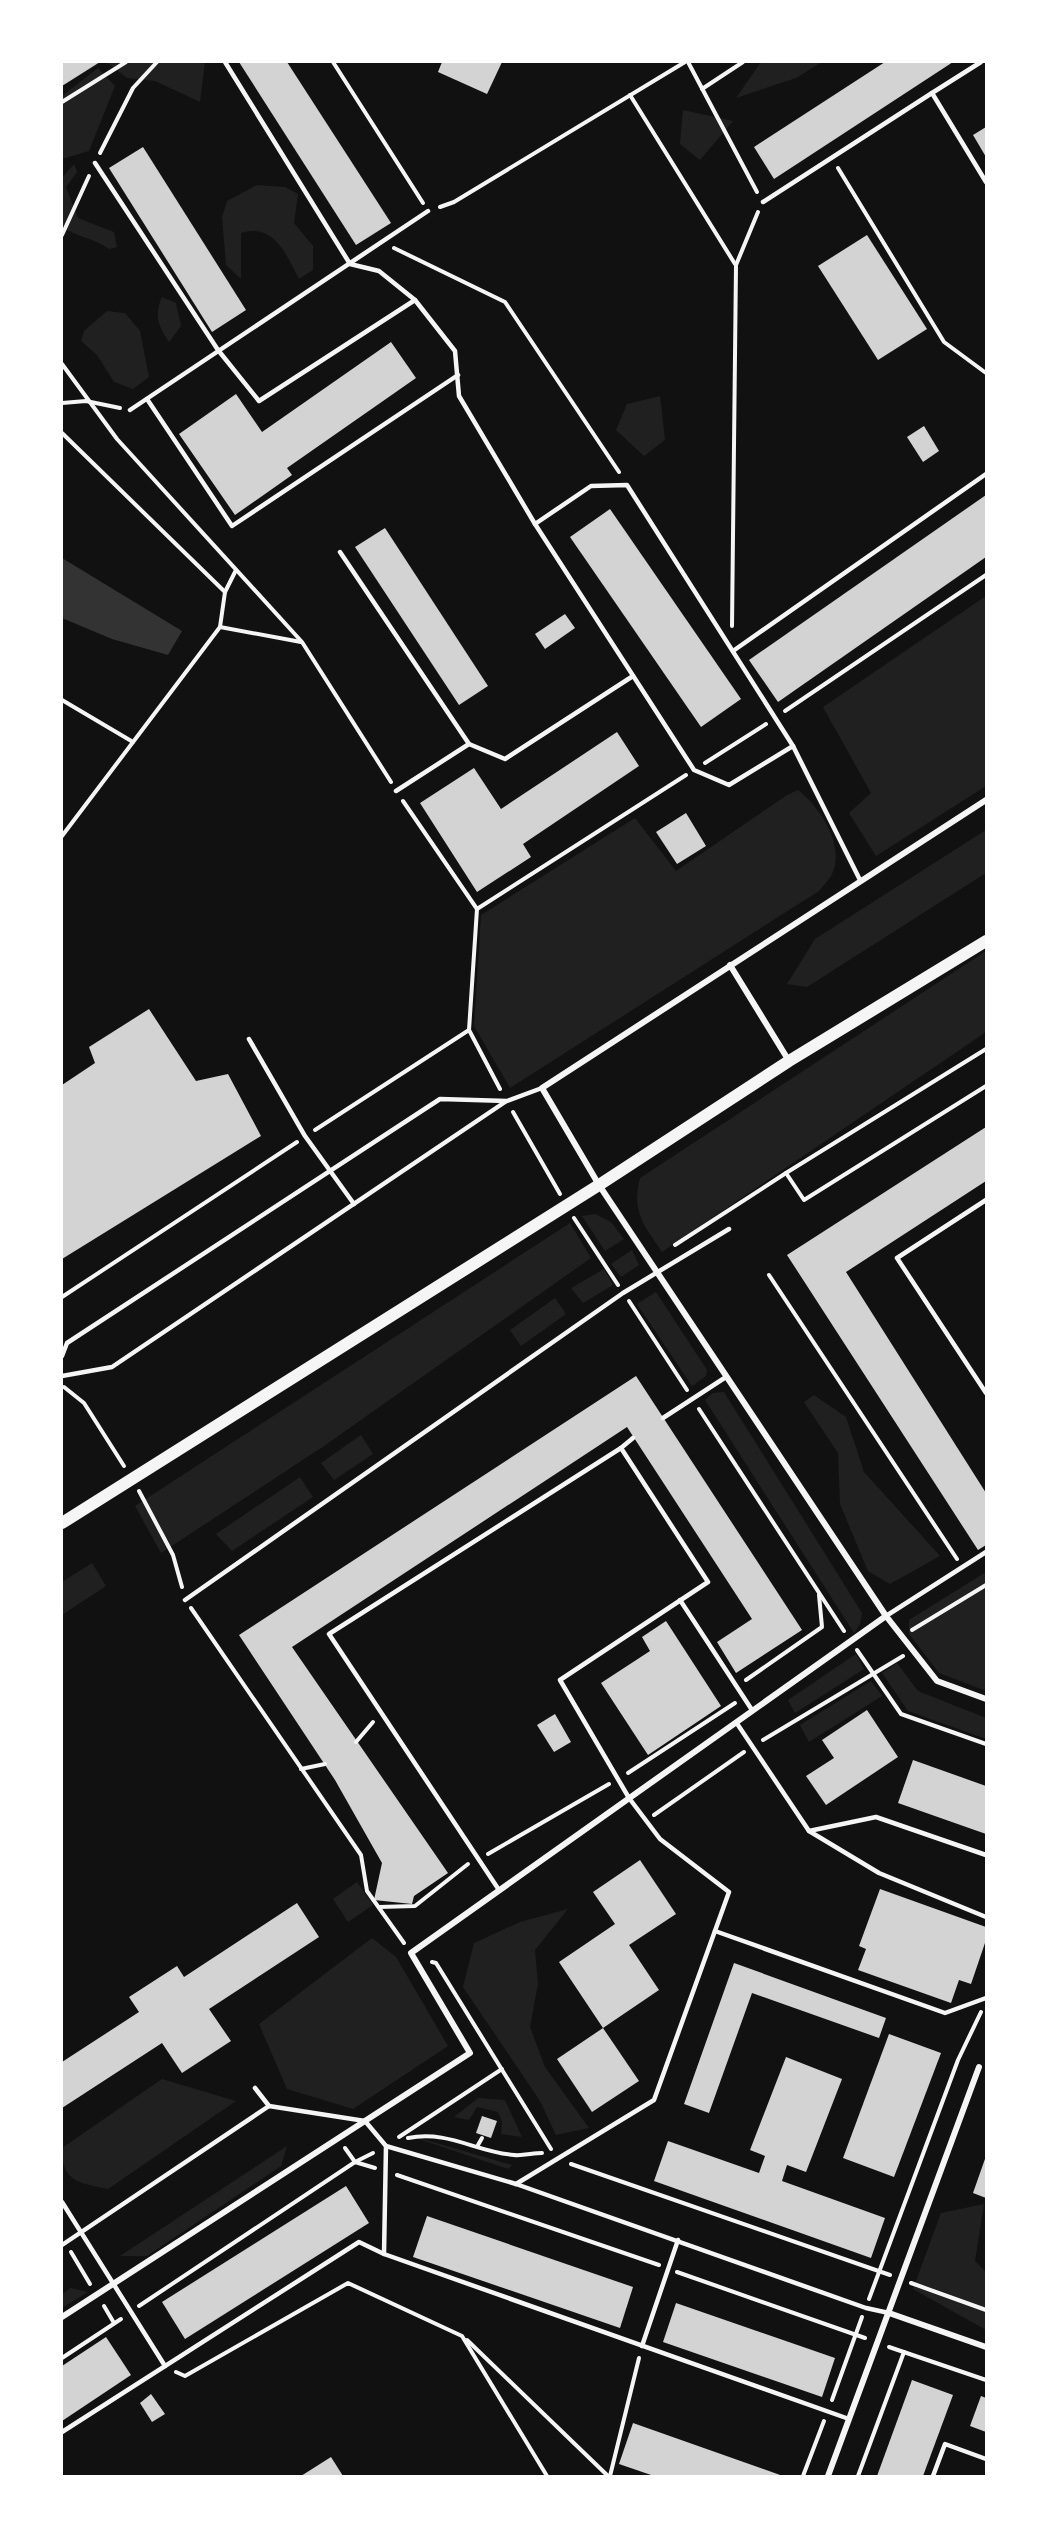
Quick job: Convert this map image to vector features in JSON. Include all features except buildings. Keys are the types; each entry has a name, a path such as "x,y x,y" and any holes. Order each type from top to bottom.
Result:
{"main road":[{"path":"62,1523 566,1206 789,1061 987,941"}],"street":[{"path":"987,800 860,880 542,1088 599,1185 886,1616 937,1681 987,1699"},
{"path":"730,965 789,1061"},
{"path":"62,2317 470,2053 411,1953 886,1616"},
{"path":"828,2476 980,2067"},
{"path":"889,2313 987,2348"}],"lane":[{"path":"225,62 350,264 379,271 415,300 456,351 459,396 535,524 694,770 729,785 793,746"},
{"path":"763,202 981,62"},
{"path":"932,93 987,182"},
{"path":"95,163 218,350 259,401 415,300"},
{"path":"129,410 428,211"},
{"path":"147,399 232,526 458,375"},
{"path":"733,651 987,474"},
{"path":"535,524 591,486 627,484 793,746 860,880"},
{"path":"340,552 469,744 505,759 633,676"},
{"path":"396,791 469,744"},
{"path":"249,1039 305,1136 354,1204"},
{"path":"62,1376 112,1367 507,1101 542,1088"},
{"path":"62,1356 67,1343 440,1099 507,1101"},
{"path":"987,1200 897,1258 987,1393"},
{"path":"186,1600 623,1293 729,1229"},
{"path":"663,1418 726,1377"},
{"path":"500,1890 329,1634 621,1448 633,1438"},
{"path":"516,2184 654,2100 729,1892 660,1839 629,1798 560,1680 708,1582 621,1448"},
{"path":"886,1616 987,1552"},
{"path":"680,1600 752,1710"},
{"path":"736,1722 809,1831 879,1873 987,1917"},
{"path":"809,1831 876,1817 987,1855"},
{"path":"715,1931 945,2013 987,1998"},
{"path":"255,2088 269,2106"},
{"path":"62,2245 269,2106 365,2121 386,2146 516,2184 866,2308 889,2313"},
{"path":"384,2254 386,2146"},
{"path":"62,2202 165,2366"},
{"path":"642,2346 678,2240"},
{"path":"62,2432 359,2242 384,2254 849,2420"},
{"path":"933,2476 945,2444 987,2459"}],"path":[{"path":"62,102 126,62"},
{"path":"62,235 133,88 157,62"},
{"path":"333,62 428,211 454,202 686,62 763,202 736,265 733,651"},
{"path":"702,89 743,62"},
{"path":"630,95 736,265"},
{"path":"831,158 944,342 987,373"},
{"path":"383,242 505,302 627,484"},
{"path":"62,364 86,401 117,439 302,642 396,791 477,909 469,1030 566,1206 850,1641 901,1714 987,1744"},
{"path":"62,404 86,401 129,410"},
{"path":"62,433 225,592"},
{"path":"62,836 220,627 225,592 236,570"},
{"path":"477,909 775,718 987,575"},
{"path":"220,627 302,642"},
{"path":"62,700 133,742"},
{"path":"62,1297 469,1030"},
{"path":"650,1261 786,1173 987,1049"},
{"path":"786,1173 804,1200 987,1086"},
{"path":"769,1275 962,1567"},
{"path":"617,1283 625,1278"},
{"path":"62,1384 84,1403 132,1477 173,1555 186,1600 361,1855 367,1891 411,1953 436,1964 557,2159 987,2310"},
{"path":"646,1820 752,1746 913,1650 911,1631 987,1585"},
{"path":"356,1742 381,1711"},
{"path":"301,1768 325,1764"},
{"path":"803,2476 958,2060 982,2011"},
{"path":"62,2358 355,2162 386,2146 502,2068"},
{"path":"386,2146 424,2136 458,2139 514,2155 540,2153"},
{"path":"338,2138 355,2162 987,2380"},
{"path":"478,2145 482,2139"},
{"path":"165,2366 185,2376 348,2283 462,2336 609,2476 642,2346"},
{"path":"462,2336 547,2476"},
{"path":"858,2476 904,2352"}],"shaded area":[{"path":"205,62 200,102 155,81 127,78 108,63"},
{"path":"761,62 822,62 796,78 736,98"},
{"path":"98,68 115,86 89,151 62,159 62,96"},
{"path":"683,110 733,121 700,160 680,144"},
{"path":"74,164 77,172 66,187 78,218 114,232 117,247 109,249 62,227 62,178"},
{"path":"257,185 285,187 298,194 294,223 313,246 313,270 299,279 278,243 262,232 241,233 241,279 226,265 222,217 227,201"},
{"path":"162,297 176,303 181,326 169,342 158,320 158,309"},
{"path":"107,311 125,313 140,331 149,377 133,389 114,382 97,355 81,341 84,331"},
{"path":"660,396 665,440 644,456 616,430 627,404"},
{"path":"62,558 182,631 168,655 112,639 62,618"},
{"path":"986,596 986,786 876,856 849,813 871,793 823,707"},
{"path":"798,790 822,816 833,838 836,861 833,872 819,891 510,1088 474,1026 481,915 635,818 676,871 787,795"},
{"path":"986,830 986,873 807,987 787,984 815,939"},
{"path":"986,951 986,1032 662,1252 645,1226 638,1209 640,1178"},
{"path":"595,1214 611,1222 624,1239 605,1251 582,1216"},
{"path":"570,1223 591,1258 324,1446 161,1553 135,1506"},
{"path":"632,1250 639,1265 621,1277 611,1264"},
{"path":"604,1269 613,1285 583,1303 571,1288"},
{"path":"656,1292 707,1370 706,1376 692,1386 637,1304"},
{"path":"555,1298 566,1314 521,1346 510,1330"},
{"path":"724,1392 862,1613 860,1624 854,1633 705,1400 713,1393"},
{"path":"814,1395 846,1417 864,1472 940,1556 890,1584 868,1571 840,1504 838,1453 804,1402"},
{"path":"361,1435 373,1454 334,1480 321,1463"},
{"path":"300,1477 313,1497 232,1551 216,1534"},
{"path":"92,1563 106,1586 62,1615 62,1582"},
{"path":"986,1572 986,1691 939,1673 909,1634 909,1620"},
{"path":"856,1654 864,1669 795,1713 788,1700"},
{"path":"897,1663 918,1691 986,1718 986,1739 908,1711 882,1673"},
{"path":"871,1681 882,1696 809,1742 800,1725"},
{"path":"357,1882 373,1905 348,1922 333,1899"},
{"path":"568,1909 535,1950 538,1984 530,2027 545,2067 589,2128 556,2135 540,2101 463,1987 474,1943 520,1922"},
{"path":"372,1938 396,1957 448,2046 353,2109 287,2089 259,2024"},
{"path":"162,2079 236,2101 108,2189 74,2179 65,2168 62,2148"},
{"path":"478,2098 505,2100 522,2137 501,2134 502,2122 498,2112 477,2107 469,2120 454,2117"},
{"path":"419,2139 426,2140 512,2165 508,2169"},
{"path":"287,2146 281,2166 147,2256 120,2256"},
{"path":"984,2204 975,2261 986,2272 986,2330 913,2289 941,2213"},
{"path":"71,2288 88,2292 62,2308 62,2294"}]}
